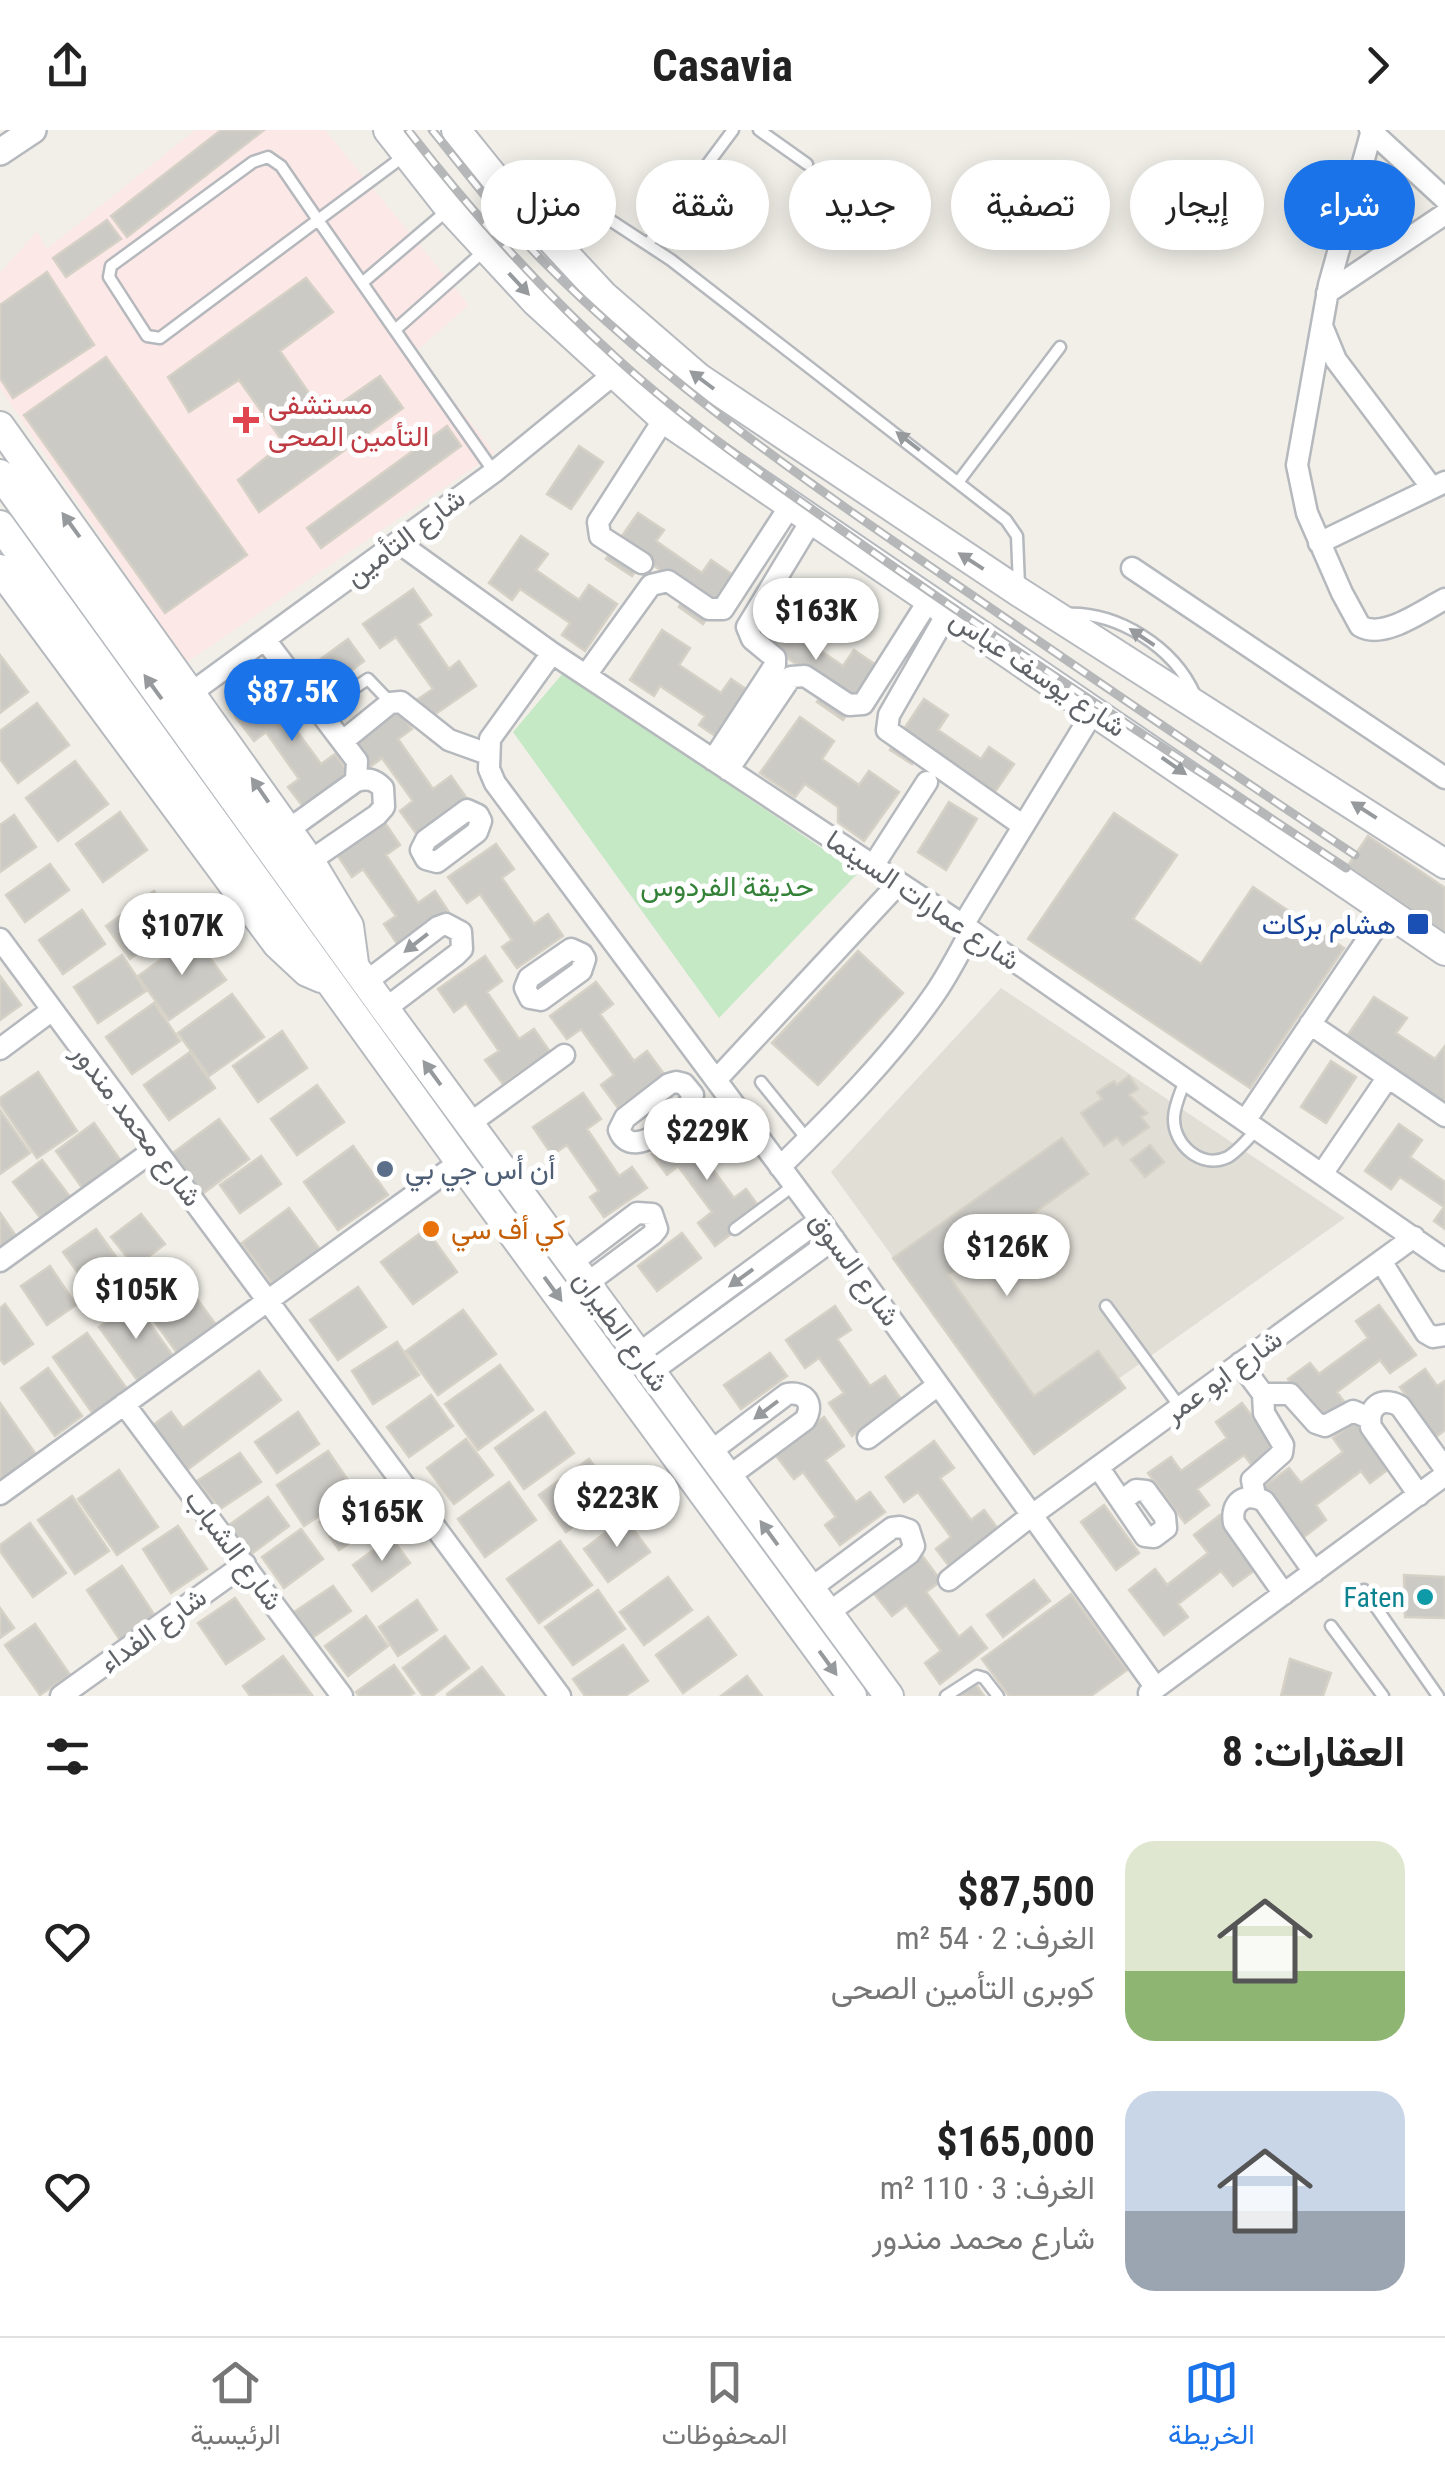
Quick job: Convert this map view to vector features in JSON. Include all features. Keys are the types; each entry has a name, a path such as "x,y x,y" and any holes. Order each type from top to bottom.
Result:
{"main road":[{"name":"شارع يوسف عباس","path":"388,130 481,243"},
{"name":"شارع يوسف عباس","path":"456,130 482,160"},
{"name":"شارع يوسف عباس","path":"487,250 536,302 664,419 1445,951"},
{"name":"شارع يوسف عباس","path":"561,250 613,305 700,378 1019,592 1445,864"},
{"path":"0,426 310,861 349,926 351,977"},
{"path":"0,474 351,977"},
{"path":"0,525 351,977"},
{"path":"0,568 276,944 308,972 351,977"},
{"name":"شارع الطيران","path":"351,977 385,1009 890,1696"},
{"name":"شارع الطيران","path":"351,977 460,1162 852,1696"}],"street":[{"path":"0,152 34,130"},
{"path":"1445,198 1371,131 1327,293 1298,465 1308,513 1320,543 1354,618 1367,630 1387,628 1445,598"},
{"path":"1327,293 1445,214"},
{"path":"1320,543 1438,485 1336,360 1321,324"},
{"name":"شارع التأمين","path":"191,693 494,472 614,374"},
{"path":"642,563 600,536 598,522 664,419"},
{"path":"586,676 652,584 668,581 709,610 723,610 800,513"},
{"path":"721,765 775,665 775,658 752,639 747,628 800,513"},
{"name":"شارع عمارات السينما","path":"399,543 552,654 967,928 1445,1260"},
{"path":"1132,568 1445,778"},
{"path":"721,765 791,677 805,676 849,706 863,704 938,606"},
{"path":"938,606 888,715 888,730 1022,825"},
{"path":"266,640 357,761 356,781"},
{"path":"342,741 390,703 401,702 449,740 488,754 490,739 552,654"},
{"path":"780,1166 898,1042 937,990 1022,825 1093,712"},
{"name":"شارع السوق","path":"488,754 494,783 503,796 834,1239 1032,1515 1151,1692"},
{"path":"288,830 356,781 375,781 386,797 384,807 310,861"},
{"path":"873,866 928,782"},
{"path":"478,816 503,796"},
{"path":"690,1088 714,1076 898,883"},
{"path":"1251,1125 1310,1024 1386,912"},
{"path":"351,977 438,927 455,926 461,932 462,948 385,1009"},
{"path":"582,954 607,934"},
{"name":"شارع محمد مندور","path":"0,939 560,1696"},
{"path":"0,1050 51,1011"},
{"path":"1310,1024 1445,1116"},
{"path":"469,1124 564,1054"},
{"path":"1322,1174 1388,1076"},
{"path":"0,1261 154,1150"},
{"path":"0,1494 460,1162"},
{"path":"645,1363 820,1220"},
{"name":"شارع ابو عمر","path":"949,1580 1098,1466 1414,1236"},
{"path":"645,1363 834,1239"},
{"path":"1381,1260 1426,1333 1433,1337 1445,1335"},
{"path":"1240,1363 1263,1394 1264,1413 1283,1446 1282,1453 1252,1480 1254,1496"},
{"path":"868,1438 938,1385"},
{"path":"710,1452 787,1394 796,1392 810,1403 805,1420 728,1477"},
{"path":"1263,1394 1290,1394 1316,1424 1325,1426 1354,1411 1369,1418"},
{"path":"1151,1692 1419,1495 1445,1472 1400,1406 1391,1401 1381,1402 1369,1418 1371,1427 1419,1495"},
{"name":"شارع الشباب","path":"124,1404 340,1695"},
{"path":"1098,1466 1123,1500"},
{"path":"1284,1594 1234,1524 1232,1513 1244,1497 1264,1501 1314,1572"},
{"path":"810,1588 892,1528 909,1530 914,1546 909,1554 828,1613"},
{"name":"شارع الفداء","path":"61,1696 244,1564"}],"lane":[{"path":"711,160 733,130"},
{"path":"758,130 801,160"},
{"path":"406,155 318,220 160,338 147,336 109,277 111,266 260,158 276,160 318,220 362,283 394,330 494,472"},
{"path":"362,283 450,208"},
{"path":"394,330 485,250"},
{"path":"656,250 959,481 1014,529 1019,592"},
{"path":"959,481 1060,347"},
{"path":"320,711 368,679 390,703"},
{"path":"1185,1079 1174,1116 1176,1132 1195,1156 1207,1160 1230,1156 1251,1125"},
{"path":"761,1082 808,1140"},
{"path":"735,1230 794,1185"},
{"path":"1106,1306 1180,1407"},
{"path":"1364,1590 1438,1696"},
{"path":"1331,1626 1383,1696"},
{"path":"946,1696 977,1676 984,1678 998,1696"}],"shaded area":[{"name":"مستشفى التأمين الصحى","path":"195,130 325,130 469,305 415,352 495,453 186,663 0,388 0,273 37,231 47,249"},
{"path":"1001,988 1345,1218 1028,1443 831,1172"}],"green space":[{"name":"حديقة الفردوس","path":"564,672 858,873 719,1018 513,732"}],"building":[{"path":"221,130 264,130 127,237 111,216"},
{"path":"107,220 121,239 66,277 53,258"},
{"path":"47,272 94,345 13,398 0,378 0,305"},
{"path":"306,278 333,312 280,351 324,415 380,376 403,408 259,512 238,480 284,443 239,380 189,412 168,377"},
{"path":"106,357 247,555 165,613 24,415"},
{"path":"447,426 461,446 321,548 307,528"},
{"path":"579,446 603,462 571,509 547,494"},
{"path":"638,513 664,530 656,541 702,573 711,560 736,577 703,624 679,607 690,590 644,559 632,576 606,559"},
{"path":"521,536 548,554 536,570 579,600 589,585 617,604 585,651 562,635 570,623 520,589 512,600 489,583"},
{"path":"413,589 431,615 418,624 449,669 459,661 476,686 431,717 418,699 433,689 396,637 380,648 363,624"},
{"path":"784,605 806,620 796,634 843,666 854,650 879,667 843,720 817,702 828,686 783,655 775,669 751,652"},
{"path":"662,630 690,648 679,665 721,693 731,679 752,693 721,740 699,725 705,716 660,686 654,696 630,680"},
{"path":"348,639 364,661 319,695 303,672"},
{"path":"0,655 28,692 0,713"},
{"path":"284,680 305,707 288,719 321,764 335,754 351,776 305,809 288,787 299,779 266,732 254,741 235,716"},
{"path":"924,699 948,715 938,730 981,759 989,747 1014,764 983,809 923,748 912,764 890,750"},
{"path":"37,703 69,745 18,783 0,759 0,731"},
{"path":"398,709 412,729 398,739 433,789 451,776 468,800 418,836 400,811 413,801 382,758 370,767 352,742"},
{"path":"800,717 834,741 822,759 859,785 869,771 899,792 864,841 838,822 838,807 805,784 795,797 760,773"},
{"path":"75,761 108,804 58,841 26,798"},
{"path":"949,802 977,819 946,870 918,852"},
{"path":"120,812 147,850 103,882 76,844"},
{"path":"1114,813 1177,855 1133,919 1201,964 1253,887 1344,948 1250,1088 1028,939"},
{"path":"14,815 36,847 0,872 0,825"},
{"path":"383,820 400,845 386,855 418,903 435,891 452,917 402,951 384,924 396,916 363,869 352,877 336,853"},
{"name":"هشام بركات","path":"1368,836 1445,888 1445,961 1334,886"},
{"path":"496,844 514,869 502,878 534,924 548,914 563,936 517,968 502,947 512,940 480,894 467,903 448,877"},
{"path":"50,864 69,890 25,922 6,895"},
{"path":"154,891 178,924 130,959 106,926"},
{"path":"82,910 105,944 63,974 39,940"},
{"path":"194,936 226,980 169,1020 138,976"},
{"path":"858,951 903,993 818,1085 772,1043"},
{"path":"122,955 146,991 98,1023 74,987"},
{"path":"485,956 502,981 487,992 519,1039 534,1029 550,1052 503,1084 485,1060 499,1051 466,1003 454,1012 438,989"},
{"path":"0,976 21,1005 0,1020"},
{"path":"596,982 613,1004 600,1014 634,1061 647,1051 664,1074 618,1108 601,1085 614,1075 581,1029 567,1039 550,1016"},
{"path":"232,994 264,1037 209,1076 178,1033"},
{"path":"1374,997 1407,1018 1396,1033 1435,1059 1445,1046 1445,1106 1336,1052"},
{"path":"154,1003 180,1041 132,1074 106,1037"},
{"path":"282,1031 307,1068 258,1102 233,1066"},
{"path":"190,1052 215,1088 169,1120 144,1085"},
{"path":"1331,1061 1356,1077 1326,1123 1301,1107"},
{"path":"38,1072 77,1131 37,1158 0,1104 0,1098"},
{"path":"1129,1076 1138,1089 1129,1095 1147,1113 1141,1117 1149,1127 1123,1145 1117,1137 1104,1146 1081,1113 1102,1099 1097,1092"},
{"path":"317,1085 344,1122 297,1155 271,1119"},
{"path":"583,1093 601,1119 587,1129 619,1176 632,1167 647,1188 604,1217 590,1197 599,1191 567,1145 552,1155 533,1127"},
{"path":"0,1110 30,1153 0,1174"},
{"path":"219,1119 249,1159 197,1198 166,1158"},
{"path":"697,1120 714,1142 700,1152 734,1198 746,1189 762,1211 715,1246 698,1223 712,1212 678,1166 667,1175 652,1154"},
{"path":"94,1123 123,1164 85,1192 56,1151"},
{"path":"1399,1124 1422,1140 1410,1157 1445,1182 1445,1229 1434,1221 1444,1207 1400,1177 1391,1189 1365,1171"},
{"path":"1062,1138 1088,1174 948,1275 1034,1396 1098,1351 1125,1388 1034,1454 893,1258"},
{"path":"1150,1145 1164,1162 1145,1177 1131,1160"},
{"path":"353,1146 388,1195 338,1230 304,1182"},
{"path":"261,1156 281,1184 240,1213 220,1185"},
{"path":"42,1160 71,1198 42,1220 13,1182"},
{"path":"289,1208 321,1251 274,1286 242,1243"},
{"path":"0,1213 18,1239 0,1252"},
{"path":"141,1214 165,1244 135,1267 111,1237"},
{"path":"96,1229 124,1268 91,1291 63,1252"},
{"path":"426,1229 457,1272 413,1304 381,1262"},
{"path":"682,1233 701,1258 657,1291 638,1266"},
{"path":"50,1266 76,1305 47,1325 21,1286"},
{"path":"178,1273 219,1329 180,1357 140,1301"},
{"path":"358,1287 386,1327 338,1360 310,1320"},
{"path":"134,1302 173,1356 138,1381 99,1327"},
{"path":"5,1304 33,1344 4,1364 0,1359 0,1308"},
{"path":"1379,1305 1416,1355 1390,1373 1380,1360 1337,1392 1347,1406 1322,1425 1288,1379 1310,1363 1319,1374 1368,1338 1356,1321"},
{"path":"835,1306 851,1330 837,1339 870,1386 885,1376 902,1401 852,1436 829,1403 844,1393 819,1358 805,1368 786,1340"},
{"path":"463,1310 496,1354 438,1395 406,1351"},
{"path":"87,1333 127,1389 93,1414 53,1357"},
{"path":"397,1342 419,1375 373,1404 352,1371"},
{"path":"770,1353 787,1376 741,1409 724,1385"},
{"path":"500,1365 533,1410 478,1450 445,1404"},
{"path":"48,1368 82,1416 55,1436 21,1388"},
{"path":"1425,1369 1437,1386 1445,1381 1445,1430 1436,1437 1400,1387"},
{"path":"259,1371 281,1400 187,1470 153,1425 171,1412 183,1428"},
{"path":"431,1395 453,1426 409,1457 387,1427"},
{"path":"0,1403 39,1459 4,1483 0,1477"},
{"path":"1242,1403 1278,1451 1254,1468 1244,1455 1197,1489 1209,1505 1185,1523 1148,1473 1171,1457 1181,1471 1227,1438 1216,1422"},
{"path":"298,1412 319,1444 277,1473 255,1442"},
{"path":"545,1412 574,1453 524,1489 495,1448"},
{"path":"824,1417 844,1446 825,1460 856,1502 870,1492 885,1512 840,1545 825,1525 836,1517 803,1472 794,1479 774,1453"},
{"path":"1355,1421 1390,1468 1370,1483 1361,1471 1316,1505 1326,1520 1300,1540 1262,1488 1289,1468 1301,1483 1343,1452 1333,1438"},
{"path":"466,1439 493,1475 454,1504 427,1468"},
{"path":"934,1441 954,1468 940,1478 971,1520 984,1510 1001,1533 952,1570 936,1549 951,1537 918,1492 904,1502 886,1477"},
{"path":"328,1451 356,1492 304,1526 277,1485"},
{"path":"240,1453 261,1482 220,1509 197,1481"},
{"path":"589,1459 616,1495 566,1532 539,1495"},
{"path":"119,1470 158,1527 117,1555 78,1499"},
{"path":"509,1482 536,1520 485,1557 458,1519"},
{"path":"363,1493 382,1521 339,1550 320,1522"},
{"path":"72,1496 109,1551 75,1574 38,1520"},
{"path":"268,1497 289,1526 250,1555 229,1525"},
{"path":"1104,1505 1139,1553 1116,1570 1081,1522"},
{"path":"1220,1515 1259,1567 1233,1586 1221,1571 1178,1604 1188,1617 1164,1635 1129,1590 1155,1569 1167,1585 1208,1553 1194,1535"},
{"path":"625,1518 650,1552 608,1582 584,1549"},
{"path":"30,1523 66,1573 33,1597 0,1551 0,1545"},
{"path":"178,1526 207,1569 171,1593 143,1549"},
{"path":"301,1529 323,1559 284,1588 262,1557"},
{"path":"391,1537 410,1563 372,1591 353,1565"},
{"path":"560,1541 592,1585 539,1623 507,1579"},
{"path":"921,1554 941,1581 926,1592 959,1637 971,1627 987,1648 940,1684 925,1663 941,1651 906,1605 892,1616 872,1591"},
{"path":"122,1566 155,1616 120,1640 87,1590"},
{"name":"Faten","path":"1404,1575 1445,1577 1445,1618 1405,1617"},
{"path":"668,1577 692,1610 644,1645 620,1612"},
{"path":"1034,1580 1050,1601 1003,1637 987,1615"},
{"path":"333,1586 351,1611 312,1638 294,1612"},
{"path":"598,1590 625,1629 573,1665 545,1627"},
{"path":"1071,1594 1127,1670 1091,1696 1009,1696 982,1659"},
{"path":"235,1598 264,1639 226,1664 198,1623"},
{"path":"417,1600 437,1630 398,1656 379,1627"},
{"path":"0,1608 14,1628 0,1638"},
{"path":"366,1616 388,1646 348,1676 325,1646"},
{"path":"708,1617 736,1655 683,1693 656,1655"},
{"path":"35,1624 70,1675 40,1695 5,1645"},
{"path":"445,1636 469,1668 432,1696 423,1696 403,1668"},
{"path":"623,1645 648,1681 625,1696 585,1696 573,1679"},
{"path":"283,1656 312,1695 250,1696 243,1686"},
{"path":"1290,1659 1331,1673 1323,1696 1281,1696"},
{"path":"394,1665 414,1693 359,1696 356,1692"},
{"path":"482,1667 504,1696 448,1696 447,1694"},
{"path":"747,1676 762,1696 721,1696"},
{"path":"973,1680 984,1696 962,1696 959,1691"}],"railway":[{"path":"408,130 483,222 537,280 622,363 677,409 762,474 972,621 1346,868"},
{"path":"432,130 539,257 589,306 695,396 864,521 1355,855"}],"place":[{"name":"مستشفى التأمين الصحى","path":"246,420"},
{"name":"هشام بركات","path":"1418,924"},
{"name":"أن أس جي بي","path":"385,1169"},
{"name":"كي أف سي","path":"431,1229"},
{"name":"Faten","path":"1425,1597"}]}
